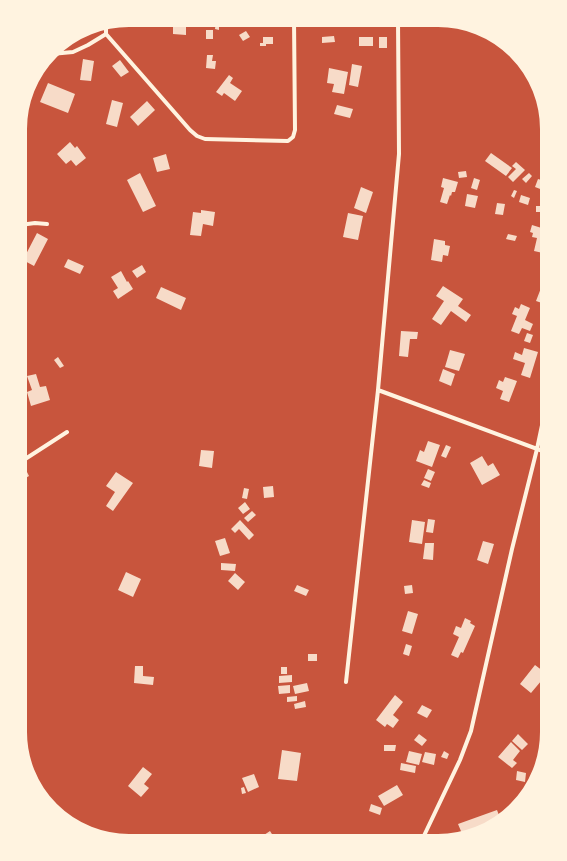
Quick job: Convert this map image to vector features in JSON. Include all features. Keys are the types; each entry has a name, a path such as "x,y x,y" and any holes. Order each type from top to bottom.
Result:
{"street":[{"path":"106,29 106,34 190,130 197,136 205,139 288,141 293,137 295,130 294,26"},
{"path":"346,682 378,390 399,154 398,26"},
{"path":"60,53 73,52 106,34"},
{"path":"26,224 47,224"},
{"path":"378,390 541,450"},
{"path":"424,835 460,760 471,731 541,430"},
{"path":"26,458 67,432"}],"building":[{"path":"173,26 186,26 186,35 173,34"},
{"path":"215,26 219,26 219,30 215,29"},
{"path":"206,30 213,30 213,39 206,39"},
{"path":"246,31 250,37 243,41 239,35"},
{"path":"334,36 335,42 322,43 322,37"},
{"path":"263,37 273,37 273,44 260,46 260,43 263,43"},
{"path":"359,37 373,37 373,46 359,46"},
{"path":"379,37 387,37 387,48 379,48"},
{"path":"207,55 213,55 212,61 216,61 215,69 206,68"},
{"path":"83,59 94,61 91,81 80,80"},
{"path":"120,60 129,72 121,77 112,66"},
{"path":"352,64 362,66 358,87 349,85"},
{"path":"329,68 348,72 344,94 332,92 334,84 327,83"},
{"path":"229,75 233,78 230,83 242,91 235,101 224,93 222,96 216,92"},
{"path":"48,83 75,94 68,113 40,102"},
{"path":"112,100 123,103 117,127 106,124"},
{"path":"147,101 155,110 138,126 130,117"},
{"path":"337,105 353,109 350,118 334,114"},
{"path":"70,142 75,148 77,146 86,158 76,166 71,160 66,164 57,154"},
{"path":"491,153 512,168 506,176 485,161"},
{"path":"166,154 170,169 157,172 153,158"},
{"path":"516,162 525,170 513,182 508,177 516,169 512,166"},
{"path":"466,171 467,177 459,178 458,172"},
{"path":"140,173 156,206 143,212 127,180"},
{"path":"529,173 532,176 526,183 522,179"},
{"path":"443,178 458,182 455,192 452,192 451,196 450,195 447,204 440,202 444,188 441,187"},
{"path":"474,178 480,180 477,190 471,188"},
{"path":"538,179 541,180 541,189 535,187"},
{"path":"361,187 373,192 366,213 354,208"},
{"path":"514,190 517,191 514,198 511,196"},
{"path":"467,194 478,196 475,208 465,206"},
{"path":"521,195 530,198 528,205 519,202"},
{"path":"497,203 505,204 503,215 495,214"},
{"path":"536,206 541,206 541,212 536,212"},
{"path":"201,210 215,212 213,226 203,224 201,236 190,235 193,212 201,213"},
{"path":"348,213 363,216 358,240 343,237"},
{"path":"532,225 541,228 541,253 534,251 537,238 532,237 533,233 530,232"},
{"path":"37,233 48,239 34,266 26,262 26,254"},
{"path":"508,234 517,236 515,241 506,239"},
{"path":"434,239 445,241 445,245 450,246 448,256 443,255 442,262 431,260"},
{"path":"68,259 84,266 80,274 64,267"},
{"path":"142,265 146,272 137,278 132,271"},
{"path":"121,271 133,289 118,299 113,291 118,288 111,277"},
{"path":"443,286 463,299 458,306 471,315 466,322 451,311 441,325 432,319 444,301 436,296"},
{"path":"161,287 186,298 181,310 156,298"},
{"path":"541,288 541,303 536,301"},
{"path":"521,304 530,308 525,320 533,324 530,331 522,328 519,334 511,331 517,316 512,314 515,307 519,309"},
{"path":"401,331 418,332 417,339 410,339 408,357 399,356"},
{"path":"527,333 533,335 530,343 524,341"},
{"path":"524,348 538,352 530,378 521,375 525,363 513,359 515,352 522,355"},
{"path":"450,350 465,354 459,371 445,367"},
{"path":"58,357 64,366 60,368 54,360"},
{"path":"443,369 455,374 451,386 439,381"},
{"path":"36,374 40,387 46,386 50,400 31,406 27,392 32,390 27,376"},
{"path":"505,377 517,381 509,402 500,399 503,391 496,388 499,380 503,382"},
{"path":"428,441 440,445 432,467 416,461 420,450 424,452"},
{"path":"446,445 451,447 446,458 441,456"},
{"path":"201,450 214,451 212,468 199,466"},
{"path":"482,456 488,466 493,463 500,475 482,485 470,463"},
{"path":"428,469 435,472 431,481 424,478"},
{"path":"26,470 29,476 26,478"},
{"path":"116,472 133,483 113,511 106,506 115,492 106,486"},
{"path":"424,480 431,483 429,488 421,485"},
{"path":"273,486 274,497 264,498 263,487"},
{"path":"244,488 249,489 247,499 242,498"},
{"path":"245,502 250,509 243,514 238,508"},
{"path":"252,511 256,515 248,522 244,518"},
{"path":"428,519 435,520 433,533 426,532"},
{"path":"240,520 254,535 249,540 239,529 235,533 231,529"},
{"path":"412,520 425,522 422,544 409,542"},
{"path":"225,538 230,553 220,556 215,541"},
{"path":"483,541 494,544 488,564 477,560"},
{"path":"425,543 434,543 433,560 423,559"},
{"path":"221,563 236,564 235,571 221,570"},
{"path":"126,572 141,579 133,597 118,590"},
{"path":"235,573 245,582 238,590 228,581"},
{"path":"297,585 309,590 306,596 294,591"},
{"path":"412,585 413,593 405,594 404,586"},
{"path":"408,611 418,614 412,634 402,631"},
{"path":"465,618 471,621 470,623 475,626 463,653 461,652 458,658 451,655 459,637 453,634 456,626 461,628"},
{"path":"406,644 412,646 409,656 403,654"},
{"path":"308,654 317,654 317,661 308,661"},
{"path":"535,665 541,670 541,681 531,693 520,684"},
{"path":"135,666 143,666 143,676 154,677 153,685 134,683"},
{"path":"281,667 287,667 287,674 281,674"},
{"path":"292,675 292,682 279,683 279,676"},
{"path":"307,683 309,691 295,694 293,686"},
{"path":"290,685 290,693 279,694 278,686"},
{"path":"395,695 403,702 393,715 399,720 393,728 387,724 385,727 376,720"},
{"path":"297,696 297,701 287,702 287,697"},
{"path":"305,701 306,707 295,709 294,704"},
{"path":"422,705 432,710 427,718 417,713"},
{"path":"419,734 427,740 422,746 414,740"},
{"path":"518,734 528,744 522,750 512,741"},
{"path":"511,742 520,751 513,760 517,763 512,768 498,757"},
{"path":"384,745 396,745 395,751 384,751"},
{"path":"282,750 301,753 297,781 278,779"},
{"path":"409,751 422,754 419,765 406,762"},
{"path":"444,751 449,754 447,759 441,757"},
{"path":"425,752 436,754 434,765 422,762"},
{"path":"401,763 416,766 415,773 400,770"},
{"path":"143,767 152,774 144,784 149,788 141,797 128,786"},
{"path":"517,771 526,773 525,782 516,780"},
{"path":"254,774 259,787 248,792 242,778"},
{"path":"397,785 403,795 384,806 378,796"},
{"path":"244,787 246,793 242,794 241,788"},
{"path":"371,804 382,808 380,815 369,811"},
{"path":"497,810 499,815 471,830 461,832 458,824"},
{"path":"270,831 273,835 264,835"}]}
